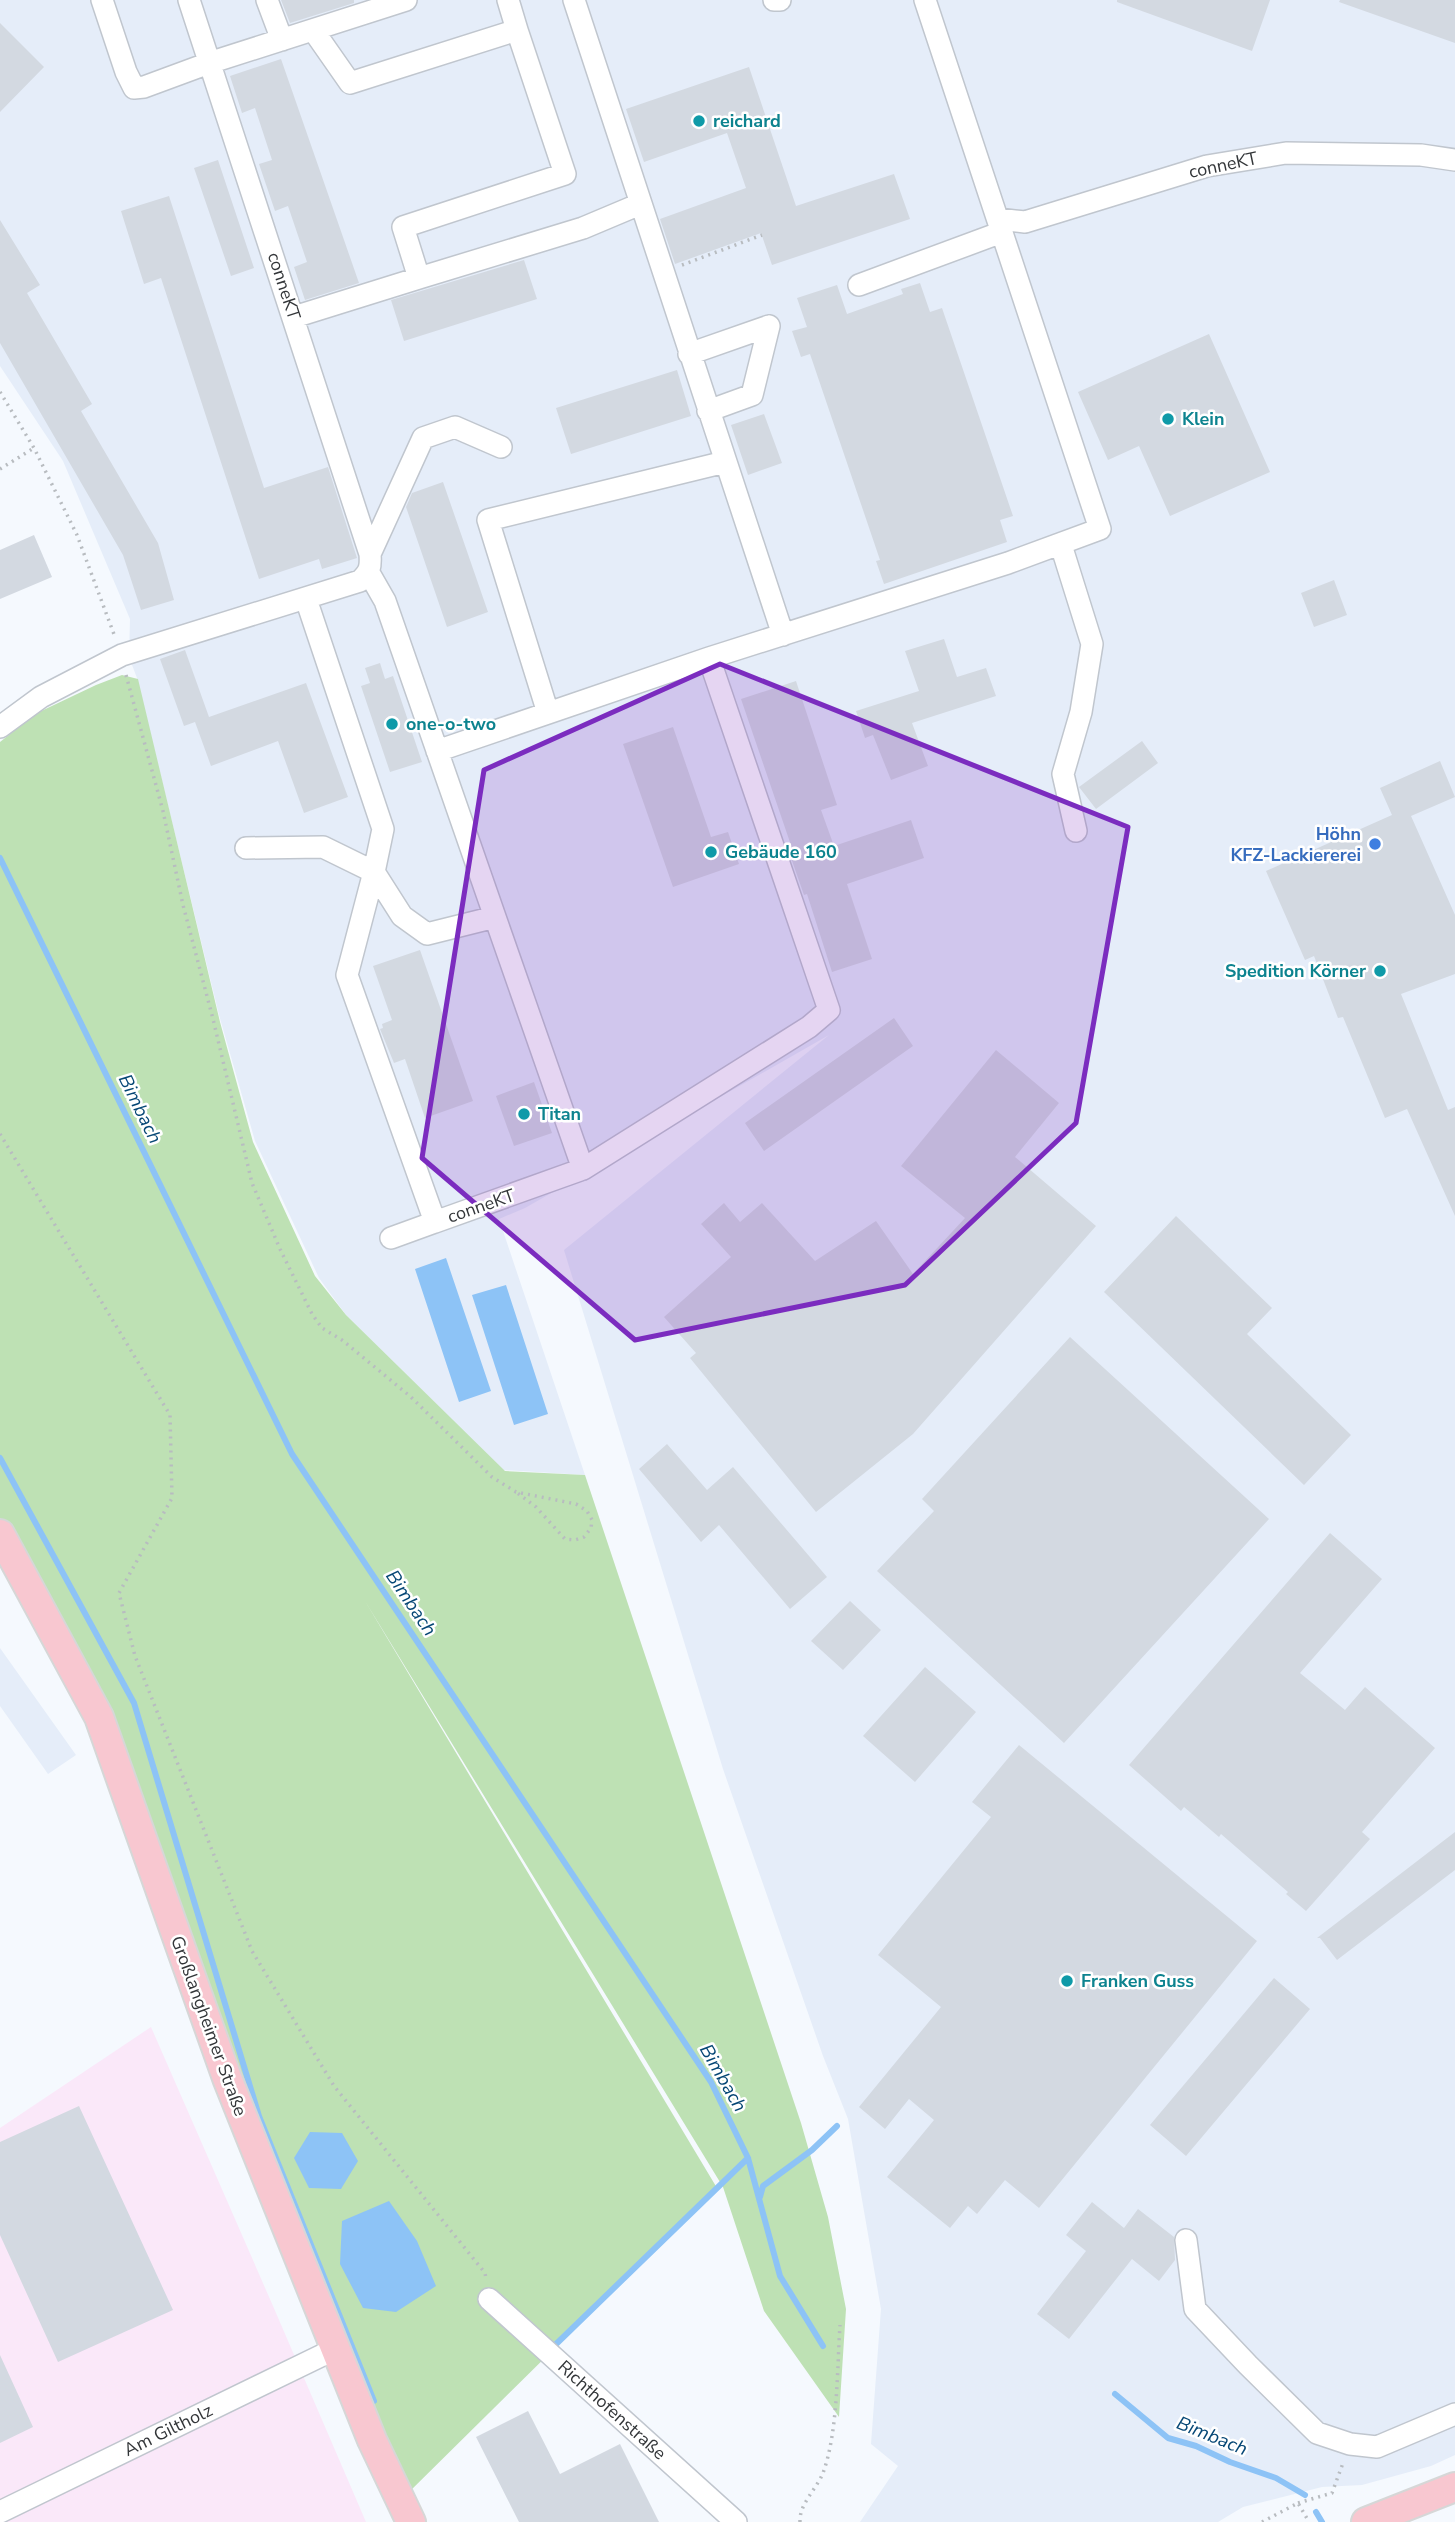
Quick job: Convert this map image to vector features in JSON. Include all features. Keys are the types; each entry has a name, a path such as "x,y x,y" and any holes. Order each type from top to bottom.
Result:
{"main road":[{"name":"Großlangheimer Straße","path":"0,1534 99,1717 227,2078 372,2440 411,2522"},
{"path":"1366,2522 1455,2487"}],"street":[{"path":"102,0 134,88 144,87 209,63 406,0"},
{"name":"conneKT","path":"188,0 294,317 369,564 385,601 583,1168 435,1222 347,975 383,829 306,599"},
{"path":"267,0 282,40"},
{"path":"419,278 403,227 565,174 508,0"},
{"path":"574,0 783,635"},
{"path":"774,0 780,0"},
{"path":"436,751 709,658 1061,545 1100,528 925,0"},
{"path":"313,30 350,83 517,30"},
{"name":"conneKT","path":"1000,225 1025,222 1207,166 1286,153 1421,155 1455,160"},
{"path":"294,317 583,228 640,204"},
{"path":"859,285 1000,225"},
{"path":"689,354 769,326 752,395 708,411"},
{"path":"0,727 41,697 122,655 360,581 423,438 455,427 501,447"},
{"path":"548,713 488,520 725,462"},
{"path":"1061,545 1092,644 1081,712 1063,774 1076,831"},
{"path":"583,1168 809,1027 829,1010 709,658"},
{"path":"246,848 323,847 374,872 402,916 427,934 495,917"},
{"path":"391,1238 435,1222"},
{"path":"1186,2240 1195,2309 1318,2433 1350,2444 1377,2447 1455,2414"},
{"name":"Richthofenstraße","path":"489,2299 736,2522"},
{"name":"Am Giltholz","path":"0,2512 335,2349"}],"path":[{"path":"664,272 762,235"},
{"path":"0,392 34,447 77,535 122,655 163,811 183,905 252,1183 280,1249 312,1314 323,1328 342,1340 411,1397 492,1477 536,1507 565,1539 575,1540 584,1536 591,1528 592,1520 587,1511 576,1504 516,1492"},
{"path":"0,469 34,447"},
{"path":"0,1134 170,1415 172,1498 119,1593 135,1656 252,1951 334,2086 485,2273 489,2299"},
{"path":"800,2522 800,2511 824,2471 833,2424 841,2325"},
{"path":"1262,2522 1298,2503 1332,2493 1350,2444"},
{"path":"1298,2503 1309,2522"}],"highlighted area":[{"path":"720,664 1128,827 1076,1123 905,1285 635,1340 422,1158 484,770"}],"shaded area":[{"path":"0,0 1455,0 1455,2455 1431,2466 1362,2485 1322,2487 1243,2507 1218,2522 860,2522 898,2466 871,2444 881,2309 848,2119 823,2056 723,1769 564,1250 829,1035 525,1208 499,1219 585,1475 503,1470 346,1315 319,1278 255,1141 219,1015 137,678 129,657 130,619 63,461 0,366"},
{"path":"0,1648 76,1755 48,1774 0,1706"},
{"path":"151,2027 366,2522 0,2522 0,2128"}],"green space":[{"path":"122,675 138,679 220,1022 253,1142 315,1276 346,1315 505,1471 585,1475 801,2123 828,2217 846,2309 839,2417 764,2311 723,2187 365,1601 717,2188 405,2496 233,2077 107,1715 0,1518 0,742 35,714"}],"water":[{"path":"446,1258 491,1391 459,1402 415,1269"},
{"path":"506,1285 548,1414 514,1425 472,1295"},
{"path":"310,2132 342,2133 358,2161 341,2189 309,2188 294,2158"},
{"path":"389,2201 417,2241 436,2286 396,2312 363,2308 340,2264 342,2221"}],"building":[{"path":"281,0 354,0 354,3 290,23"},
{"path":"1117,0 1270,0 1252,51"},
{"path":"1455,0 1455,43 1339,2"},
{"path":"0,23 44,67 0,112"},
{"path":"281,59 359,283 305,300 294,267 307,262 288,206 275,211 259,164 272,160 255,108 242,113 230,76"},
{"path":"749,67 796,206 894,174 910,219 772,265 761,233 675,264 660,219 746,188 727,133 644,162 626,109"},
{"path":"218,160 254,268 231,276 194,168"},
{"path":"169,196 264,488 328,467 357,558 322,569 319,559 259,579 161,278 144,284 121,211"},
{"path":"0,220 40,285 27,293 92,404 81,411 158,543 174,600 141,610 123,555 0,343"},
{"path":"524,260 537,299 404,341 391,300"},
{"path":"920,283 930,312 942,308 1013,516 1000,520 1007,542 884,584 876,561 880,560 810,354 801,357 792,331 807,327 797,298 837,285 847,314 903,294 901,289"},
{"name":"Klein","path":"1209,334 1270,472 1170,516 1139,446 1108,460 1078,392"},
{"path":"677,370 691,416 571,454 556,408"},
{"path":"764,414 782,463 748,475 731,425"},
{"path":"443,482 488,612 447,627 406,507 412,493"},
{"path":"34,535 52,577 0,599 0,550"},
{"path":"1334,580 1347,615 1314,627 1301,593"},
{"path":"944,639 957,677 986,668 996,696 912,723 928,766 891,780 873,735 865,738 856,711 919,691 905,651"},
{"path":"185,650 209,717 306,683 348,797 304,813 278,741 211,766 195,722 184,726 160,659"},
{"name":"one-o-two","path":"380,663 385,679 393,676 422,762 390,772 361,686 370,683 365,668"},
{"path":"796,681 837,805 821,810 834,846 911,820 924,858 847,884 872,959 832,972 807,894 804,895 790,855 794,854 741,699"},
{"path":"673,727 711,837 728,832 739,864 673,887 623,744"},
{"path":"1142,741 1158,763 1096,809 1079,787"},
{"path":"1440,761 1455,797 1411,816 1455,915 1455,974 1401,994 1448,1110 1455,1107 1455,1216 1407,1109 1385,1118 1343,1017 1338,1018 1314,956 1305,960 1266,871 1392,815 1380,788"},
{"path":"420,950 473,1101 425,1118 405,1059 394,1063 380,1029 383,1028 382,1024 392,1020 373,966"},
{"path":"894,1018 913,1046 764,1151 745,1123"},
{"path":"996,1050 1059,1103 1015,1157 1096,1226 913,1434 816,1512 690,1358 696,1353 664,1317 731,1257 701,1224 724,1203 740,1222 762,1203 815,1261 876,1221 913,1274 965,1218 901,1166"},
{"name":"Titan","path":"534,1082 552,1133 514,1146 496,1096"},
{"path":"1176,1216 1272,1308 1247,1334 1351,1435 1304,1485 1104,1292"},
{"path":"1070,1337 1269,1519 1064,1743 877,1571 934,1511 922,1499"},
{"path":"667,1444 707,1490 733,1467 827,1577 790,1609 719,1525 701,1542 639,1469"},
{"path":"1330,1533 1382,1579 1300,1673 1345,1710 1365,1687 1435,1748 1362,1832 1370,1839 1306,1911 1221,1834 1219,1837 1184,1807 1181,1811 1129,1765"},
{"path":"850,1601 881,1630 843,1670 811,1641"},
{"path":"925,1667 976,1712 915,1782 863,1736"},
{"name":"Franken Guss","path":"1019,1745 1257,1941 1039,2208 1005,2180 977,2214 968,2206 950,2228 887,2177 934,2120 909,2099 885,2129 859,2107 941,2007 878,1955 991,1817 972,1802"},
{"path":"1455,1832 1455,1870 1337,1960 1320,1938 1317,1938"},
{"path":"1274,1978 1310,2009 1186,2156 1150,2125"},
{"path":"79,2106 173,2310 58,2362 0,2235 0,2142"},
{"path":"1092,2202 1124,2228 1138,2209 1174,2237 1175,2260 1159,2281 1132,2259 1069,2339 1037,2314 1086,2251 1066,2235"},
{"path":"0,2355 33,2427 0,2443"},
{"path":"528,2411 560,2474 620,2444 659,2522 519,2522 476,2437"}],"waterway":[{"name":"Bimbach","path":"0,858 292,1454 711,2082 748,2158 780,2276 823,2346"},
{"path":"0,1458 134,1703 259,2116 374,2401"},
{"path":"760,2197 763,2186 812,2150 837,2126"},
{"path":"551,2349 748,2158"},
{"name":"Bimbach","path":"1115,2394 1168,2438 1196,2446 1230,2462 1276,2478 1305,2495"},
{"name":"Bimbach","path":"1316,2512 1322,2522"}],"place":[{"name":"reichard","path":"699,121"},
{"name":"Klein","path":"1168,419"},
{"name":"one-o-two","path":"392,724"},
{"name":"Höhn KFZ-Lackiererei","path":"1375,844"},
{"name":"Gebäude 160","path":"711,852"},
{"name":"Spedition Körner","path":"1380,971"},
{"name":"Titan","path":"524,1114"},
{"name":"Franken Guss","path":"1067,1981"}]}
